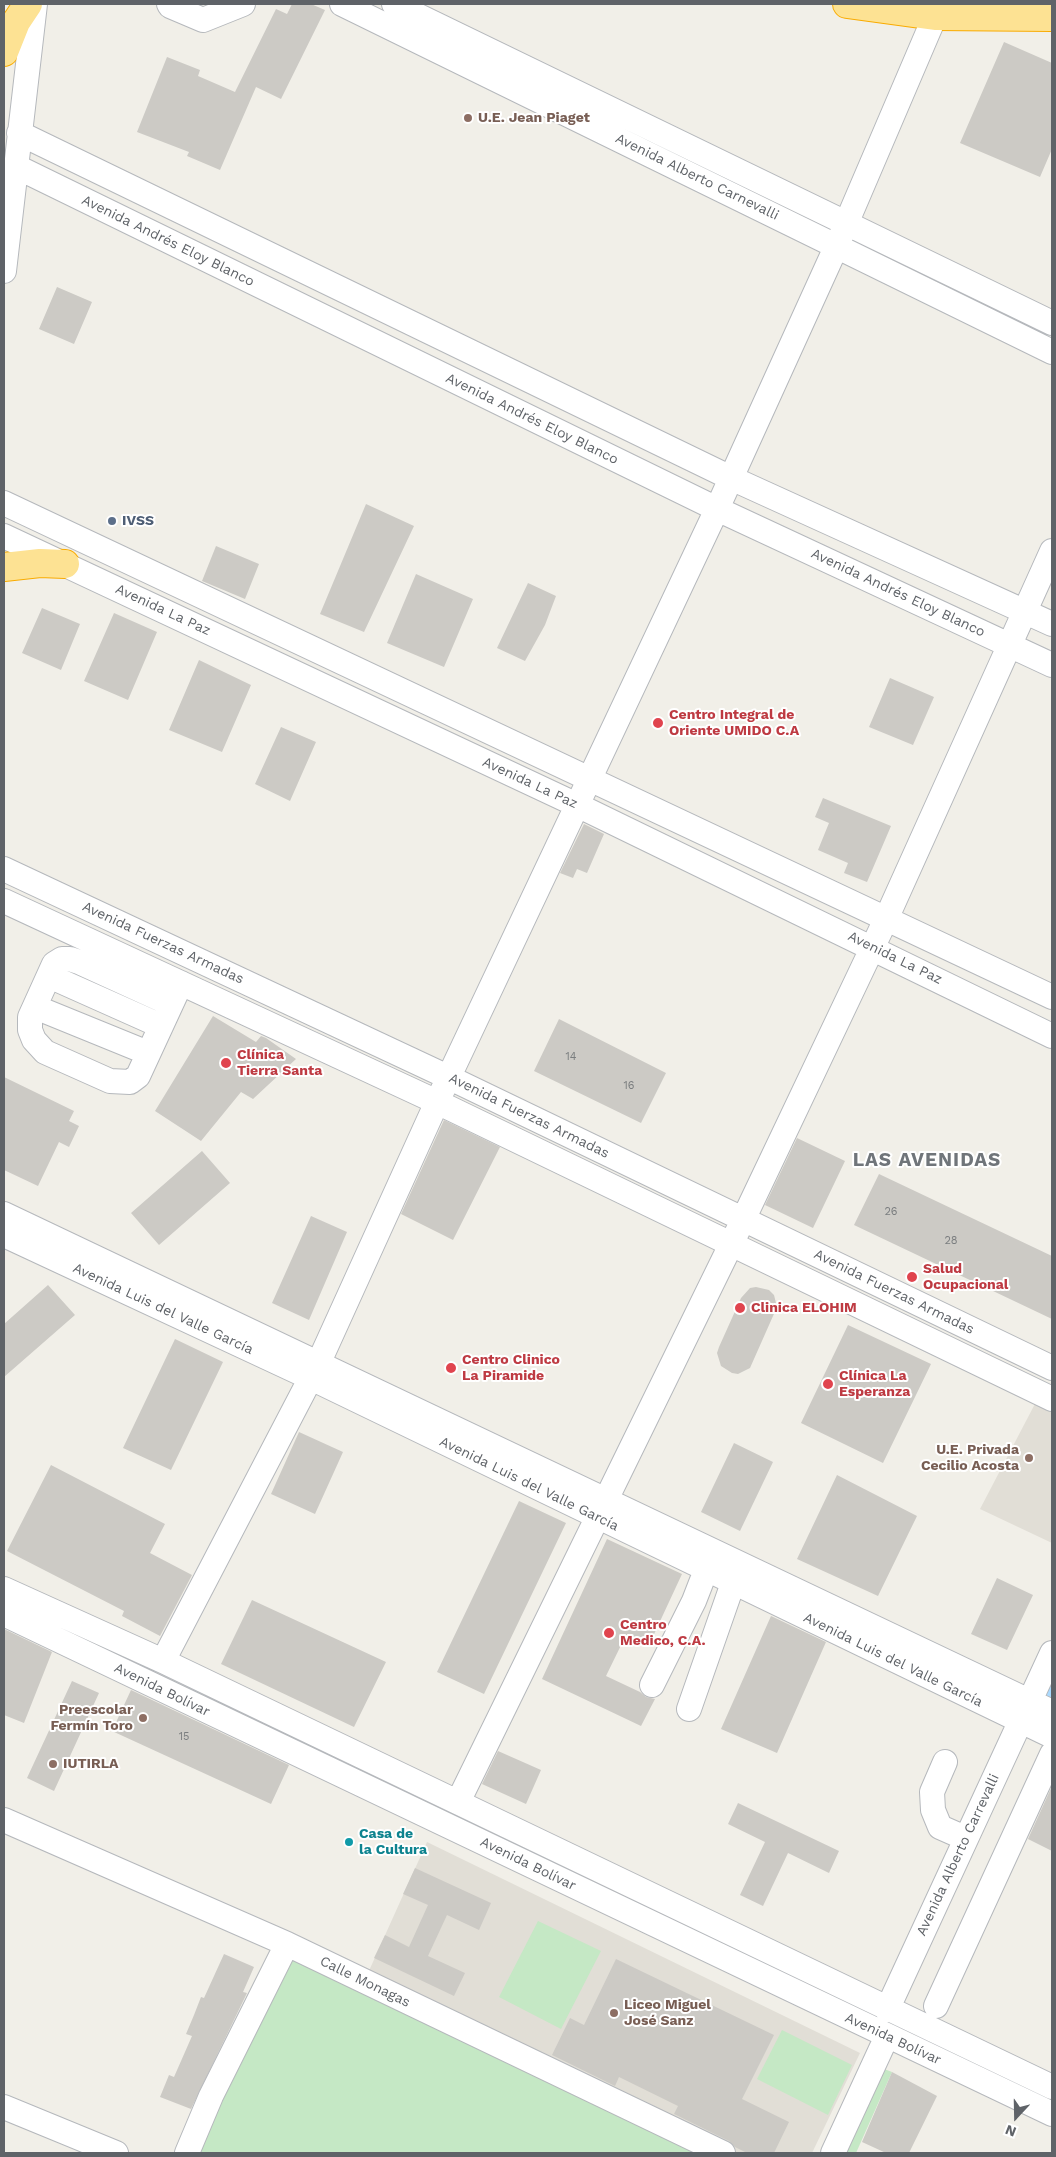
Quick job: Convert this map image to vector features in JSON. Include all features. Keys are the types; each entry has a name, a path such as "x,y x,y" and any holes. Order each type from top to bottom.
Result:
{"highway":[{"path":"4,22 6,4"},
{"path":"4,52 16,22 28,4"},
{"path":"847,4 935,16 1052,17"},
{"path":"4,567 40,563 65,564"}],"street":[{"path":"4,271 35,4"},
{"path":"170,4 170,6 203,20 243,4"},
{"name":"Avenida Alberto Carnevalli","path":"342,4 842,235 1052,323"},
{"name":"Avenida Alberto Carnevalli","path":"394,4 842,235 1052,352"},
{"path":"163,1661 315,1370 437,1102 450,1078 717,509 842,235 935,16"},
{"path":"19,133 731,478 1052,624"},
{"name":"Avenida Andrés Eloy Blanco","path":"15,166 717,509 1052,664"},
{"name":"Avenida La Paz","path":"4,503 887,917 1052,997"},
{"name":"Avenida La Paz","path":"4,536 577,805 1052,1036"},
{"path":"458,1802 744,1220 887,917 1052,551"},
{"name":"Avenida Fuerzas Armadas","path":"4,869 450,1078 1052,1368"},
{"name":"Avenida Fuerzas Armadas","path":"4,901 437,1102 1052,1399"},
{"path":"171,1004 70,959 62,959 54,964 30,1017 30,1030 34,1040 45,1052 110,1081 130,1082 138,1076 181,983"},
{"path":"50,976 161,1026"},
{"path":"35,1007 148,1053"},
{"name":"Avenida Luis del Valle García","path":"4,1214 315,1370 601,1509 1035,1712 1052,1736"},
{"name":"Avenida Luis del Valle García","path":"4,1235 315,1370"},
{"name":"Avenida Luis del Valle García","path":"601,1509 706,1570 733,1583 1035,1712"},
{"path":"652,1684 694,1601 706,1570"},
{"path":"4,1573 7,1600"},
{"path":"689,1709 733,1583"},
{"name":"Avenida Bolívar","path":"7,1600 163,1661 887,2010 1052,2087"},
{"name":"Avenida Bolívar","path":"7,1600 887,2036 1052,2114"},
{"name":"Avenida Alberto Carrevalli","path":"887,2010 965,1838 1035,1712 1052,1653"},
{"path":"936,2006 1052,1754"},
{"path":"945,1762 932,1792 933,1810 940,1827 965,1838"},
{"name":"Calle Monagas","path":"4,1820 287,1944 723,2153"},
{"path":"187,2153 211,2096 287,1944"},
{"path":"833,2153 887,2036"},
{"path":"4,2107 116,2153"}],"shaded area":[{"name":"U.E. Privada Cecilio Acosta","path":"1037,1400 1052,1407 1052,1543 980,1509"},
{"name":"Liceo Miguel José Sanz","path":"427,1842 860,2053 812,2153 735,2153 368,1973"}],"green space":[{"path":"538,1921 601,1951 561,2029 499,1997"},
{"path":"287,1944 723,2153 188,2153"},
{"path":"782,2030 852,2065 828,2115 757,2079"},
{"path":"874,2065 892,2072 856,2153 833,2153"}],"building":[{"path":"292,4 311,4 325,10 281,99 256,87 220,170 187,156 189,152 137,132 167,57 200,70 198,76 235,92 276,9 287,14"},
{"path":"1004,42 1052,63 1052,149 1040,177 960,143"},
{"path":"57,287 92,302 74,344 39,329"},
{"path":"366,504 414,526 364,632 320,614"},
{"path":"216,546 259,564 245,599 202,581"},
{"path":"416,574 473,599 444,667 387,643"},
{"path":"528,583 556,596 545,625 525,661 497,648"},
{"path":"42,608 80,624 61,670 22,653"},
{"path":"114,613 157,632 128,700 84,681"},
{"path":"199,660 251,685 222,752 169,730"},
{"path":"890,678 934,697 913,745 869,727"},
{"path":"281,727 316,742 290,801 255,784"},
{"path":"823,798 891,826 867,882 844,873 848,863 818,850 829,823 815,817"},
{"path":"584,824 604,834 587,873 577,869 573,878 560,873"},
{"path":"213,1016 256,1042 261,1036 266,1038 296,1059 253,1099 241,1092 201,1141 155,1111"},
{"path":"559,1019 666,1073 641,1123 534,1071"},
{"path":"4,1077 74,1111 69,1121 79,1126 69,1147 59,1142 38,1186 4,1170"},
{"path":"444,1120 500,1147 453,1240 401,1214"},
{"path":"797,1138 845,1161 813,1228 765,1205"},
{"path":"202,1151 230,1183 159,1245 131,1213"},
{"path":"879,1174 1052,1256 1052,1319 854,1225"},
{"path":"311,1216 347,1232 309,1320 272,1303"},
{"path":"48,1285 75,1315 4,1377 4,1324"},
{"path":"756,1287 769,1290 774,1295 777,1307 750,1368 738,1374 732,1373 721,1366 717,1353 741,1298 750,1288"},
{"path":"848,1325 931,1364 883,1463 801,1423"},
{"path":"175,1339 223,1362 171,1470 123,1448"},
{"path":"299,1432 343,1452 315,1514 271,1494"},
{"path":"734,1443 773,1462 740,1531 701,1512"},
{"path":"51,1465 165,1524 150,1553 192,1575 160,1636 122,1616 124,1611 7,1551"},
{"path":"837,1475 917,1516 878,1596 797,1559"},
{"path":"519,1501 566,1523 484,1694 437,1672"},
{"name":"Centro Medico, C.A.","path":"607,1539 682,1574 649,1645 626,1635 606,1676 640,1692 646,1697 655,1699 641,1726 542,1679"},
{"path":"997,1578 1033,1595 1007,1650 971,1634"},
{"path":"252,1600 386,1662 354,1727 221,1664"},
{"path":"771,1616 826,1642 777,1753 721,1729"},
{"path":"4,1629 52,1652 24,1723 4,1715"},
{"path":"72,1681 99,1693 54,1791 27,1778"},
{"path":"131,1690 289,1765 271,1804 112,1731"},
{"path":"498,1751 541,1770 526,1804 482,1784"},
{"path":"1052,1786 1052,1851 1028,1839"},
{"path":"738,1803 839,1851 829,1873 788,1853 763,1906 740,1895 765,1842 728,1824"},
{"path":"415,1868 491,1903 479,1930 447,1915 428,1956 465,1973 454,1996 374,1958 385,1935 409,1947 428,1905 403,1894"},
{"path":"224,1954 254,1967 243,1992 247,1993 191,2109 160,2097 169,2075 174,2077 192,2036 186,2034 201,1997 204,1998"},
{"path":"616,1959 774,2035 742,2099 789,2122 774,2153 747,2153 735,2147 729,2141 674,2114 678,2106 619,2077 615,2086 552,2055 570,2018 584,2025"},
{"path":"892,2072 937,2096 909,2153 886,2153 862,2142"}],"waterway":[{"path":"1047,1700 1052,1687"}],"place":[{"name":"U.E. Jean Piaget","path":"468,118"},
{"name":"IVSS","path":"112,521"},
{"name":"Centro Integral de Oriente UMIDO C.A","path":"658,723"},
{"name":"Clínica Tierra Santa","path":"226,1063"},
{"name":"Salud Ocupacional","path":"912,1277"},
{"name":"Clinica ELOHIM","path":"740,1308"},
{"name":"Centro Clinico La Piramide","path":"451,1368"},
{"name":"Clínica La Esperanza","path":"828,1384"},
{"name":"U.E. Privada Cecilio Acosta","path":"1029,1458"},
{"name":"Centro Medico, C.A.","path":"609,1633"},
{"name":"Preescolar Fermín Toro","path":"143,1718"},
{"name":"IUTIRLA","path":"53,1764"},
{"name":"Casa de la Cultura","path":"349,1842"},
{"name":"Liceo Miguel José Sanz","path":"614,2013"}],"district":[{"name":"LAS AVENIDAS","path":"927,1160"}]}
